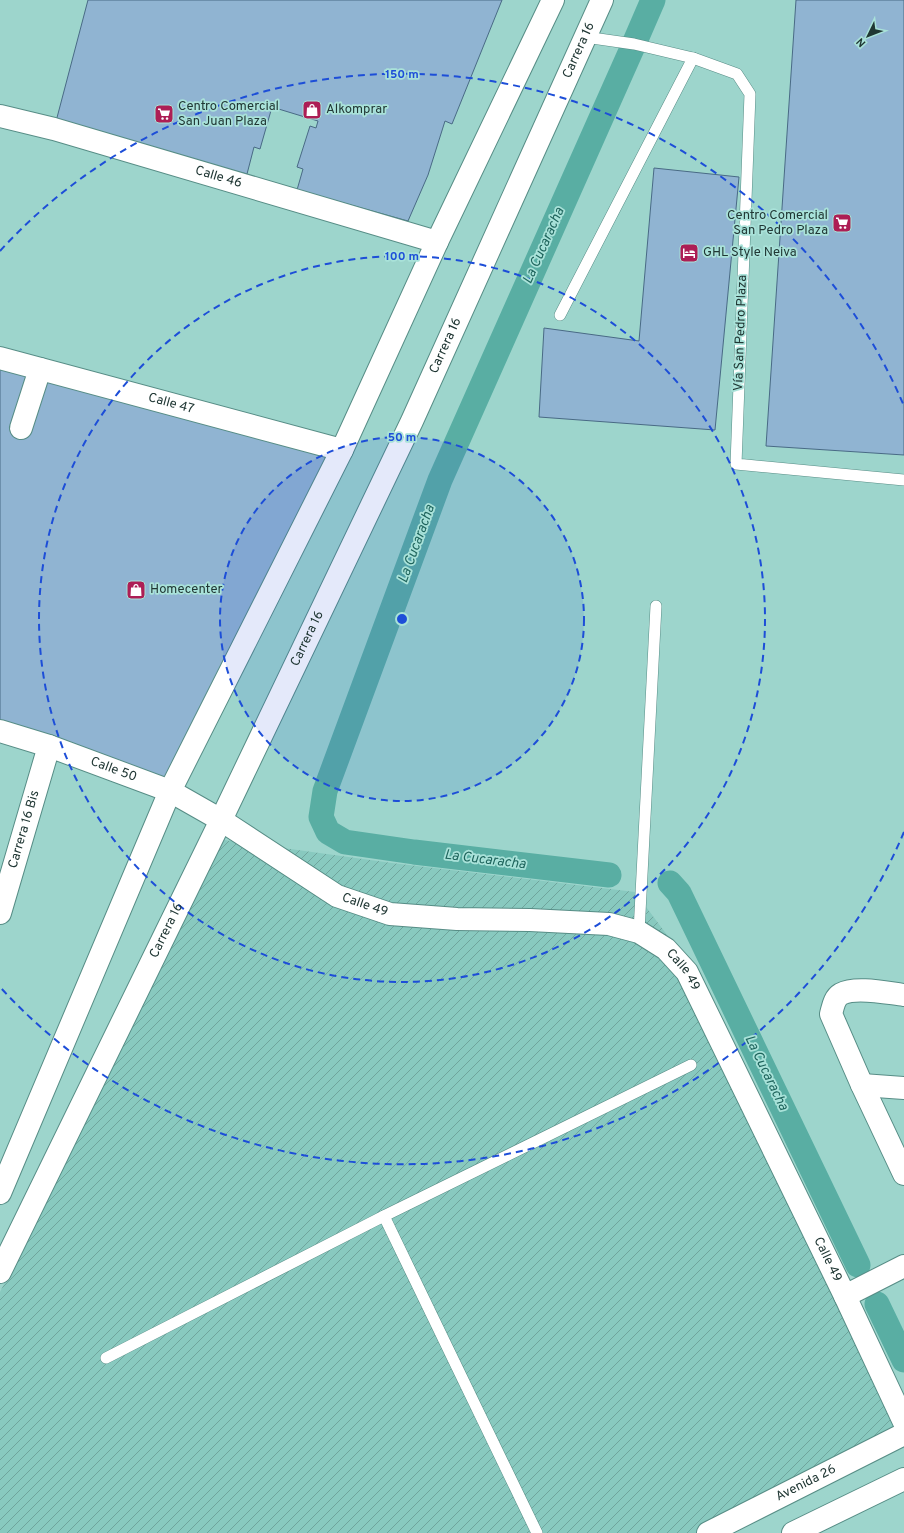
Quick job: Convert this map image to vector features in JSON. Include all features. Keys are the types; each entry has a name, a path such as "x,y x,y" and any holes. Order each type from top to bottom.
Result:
{"main road":[{"path":"0,1193 170,791 342,450 437,242 553,0"},
{"name":"Carrera 16","path":"0,1272 221,820 412,421 602,0"},
{"name":"Calle 46","path":"0,116 61,131 437,242"},
{"name":"Calle 47","path":"0,358 342,450"},
{"path":"22,428 40,369"},
{"name":"Calle 50","path":"0,731 49,746 170,791 221,820"},
{"name":"Carrera 16 Bis","path":"0,913 49,746"},
{"name":"Calle 49","path":"221,820 338,896 390,914 457,919 530,920 609,924 639,932 666,949 687,972 699,1000 845,1296 904,1422"},
{"path":"904,994 855,990 840,995 834,1003 831,1014 862,1085 904,1174"},
{"path":"862,1085 904,1088"},
{"path":"845,1296 904,1266"},
{"name":"Avenida 26","path":"708,1533 904,1434"},
{"path":"793,1533 904,1479"}],"lane":[{"name":"Vía San Pedro Plaza","path":"585,37 634,44 693,58 737,74 750,94 736,464 904,480"},
{"path":"560,314 693,58"},
{"path":"639,932 656,606"},
{"path":"106,1358 384,1216 691,1066"},
{"path":"384,1216 537,1533"}],"shaded area":[{"path":"224,840 392,863 635,892 702,982 904,1434 697,1533 0,1533 0,1292"}],"building":[{"name":"Centro Comercial San Juan Plaza","path":"88,0 502,0 452,124 445,121 428,175 408,221 297,190 303,169 297,167 310,126 316,128 318,121 272,107 260,149 254,147 247,174 54,129"},
{"name":"Centro Comercial San Pedro Plaza","path":"796,0 904,0 904,455 766,446"},
{"name":"GHL Style Neiva","path":"654,168 739,177 715,430 539,417 544,328 639,341"},
{"name":"Homecenter","path":"0,358 342,450 170,791 0,731"}],"waterway":[{"name":"La Cucaracha","path":"609,875 414,852 345,842 328,832 321,817 325,791 440,480 653,0"},
{"name":"La Cucaracha","path":"670,883 679,893 858,1265"},
{"name":"La Cucaracha","path":"877,1304 904,1360"}],"place":[{"name":"Alkomprar","path":"312,110"},
{"name":"Centro Comercial San Juan Plaza","path":"164,114"},
{"name":"Centro Comercial San Pedro Plaza","path":"842,223"},
{"name":"GHL Style Neiva","path":"689,253"},
{"name":"Homecenter","path":"136,590"}]}
